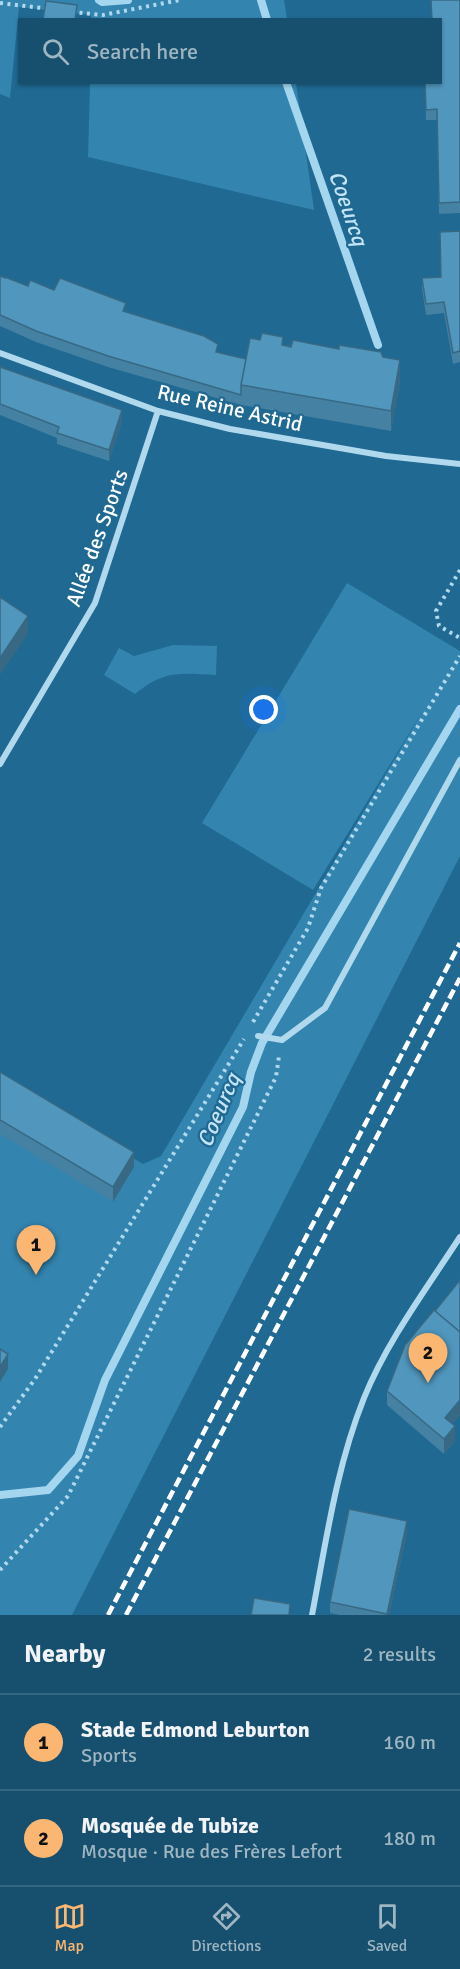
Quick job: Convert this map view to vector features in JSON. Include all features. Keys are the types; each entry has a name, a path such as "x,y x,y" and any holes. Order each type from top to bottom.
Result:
{"street":[{"name":"Rue Reine Astrid","path":"0,353 158,411 230,429 386,456 460,464"},
{"name":"Allée des Sports","path":"0,764 95,603 158,411"},
{"path":"258,1036 282,1040 325,1008 460,760"},
{"path":"312,1615 338,1478 364,1397 384,1356 460,1237"}],"path":[{"path":"69,11 103,15 180,0"},
{"path":"0,3 57,10"},
{"path":"460,570 436,612 439,626 460,639"},
{"path":"0,1427 35,1379 236,1053 308,928 321,888 460,656"},
{"path":"0,1570 68,1496 276,1077 282,1040"}],"shaded area":[{"path":"0,0 284,0 287,18 91,18 91,15 19,7 10,98 0,94"},
{"path":"90,84 296,84 314,210 88,157"},
{"path":"347,583 460,651 460,856 72,1615 0,1615 0,1080 143,1164 161,1156 424,709 313,890 202,823"},
{"path":"173,645 217,646 216,675 182,674 164,677 145,686 135,694 104,675 119,648 134,656"}],"building":[{"path":"431,0 460,0 460,202 439,203 437,109 426,110 425,84 442,84 442,18 432,18"},
{"path":"46,1 77,5 75,18 43,18"},
{"path":"460,231 460,351 453,353 444,302 426,304 422,278 441,277 440,232"},
{"path":"0,276 28,286 30,280 54,290 60,278 126,303 123,311 204,336 218,344 216,352 246,359 241,395 108,356 36,331 0,315"},
{"path":"262,333 283,337 282,345 291,347 293,340 339,349 339,345 381,352 383,357 400,360 391,411 241,385 250,338 260,340"},
{"path":"0,367 122,410 109,450 57,433 59,427 0,404"},
{"path":"0,597 28,616 0,658"},
{"path":"0,1072 134,1152 113,1187 0,1120"},
{"path":"460,1280 460,1332 435,1311"},
{"path":"434,1310 460,1332 460,1400 445,1418 455,1426 444,1439 387,1391 405,1345"},
{"path":"0,1349 8,1354 0,1367"},
{"path":"349,1509 407,1521 387,1614 330,1602"},
{"path":"254,1598 290,1604 289,1615 251,1615"}],"waterway":[{"name":"Coeurcq","path":"99,0 102,2 128,0"},
{"name":"Coeurcq","path":"261,0 266,18"},
{"name":"Coeurcq","path":"287,84 378,345"},
{"name":"Coeurcq","path":"0,1495 48,1490 78,1456 105,1380 243,1107 251,1072 262,1043 460,709"}],"railway":[{"path":"108,1615 460,943"},
{"path":"126,1615 460,978"}],"place":[{"name":"Stade Edmond Leburton","path":"36,1275"},
{"name":"Mosquée de Tubize","path":"428,1383"}]}
